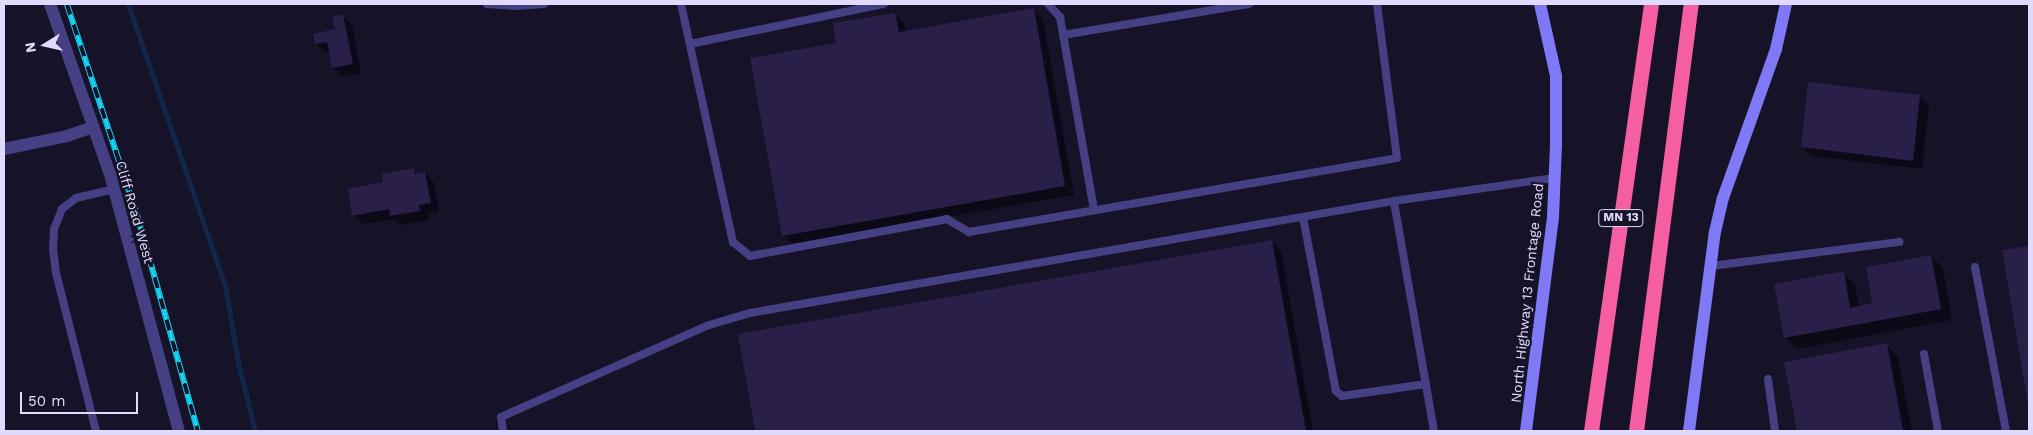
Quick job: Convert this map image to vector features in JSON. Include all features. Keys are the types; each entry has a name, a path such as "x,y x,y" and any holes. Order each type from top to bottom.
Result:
{"highway":[{"name":"MN 13","path":"1591,431 1651,4"},
{"name":"MN 13","path":"1636,431 1691,4"},
{"path":"1681,81 1701,4"}],"street":[{"name":"Cliff Road West","path":"50,4 114,189 179,431"},
{"path":"1690,431 1711,266 1723,198 1776,49 1786,4"},
{"name":"North Highway 13 Frontage Road","path":"1526,431 1553,217 1556,76 1541,6"},
{"path":"4,148 68,136 93,127"}],"lane":[{"path":"487,4 515,6 544,4"},
{"path":"681,4 733,242 750,256 947,218 969,232 1397,158 1377,4"},
{"path":"690,44 884,4"},
{"path":"1048,4 1060,17 1094,210"},
{"path":"1063,35 1249,4"},
{"path":"503,431 501,417 709,325 750,313 1394,201 1554,178"},
{"path":"96,431 56,274 53,250 54,229 62,209 76,198 114,189"},
{"path":"1394,201 1434,431"},
{"path":"1303,217 1336,390 1342,396 1426,384"},
{"path":"1711,266 1899,242"},
{"path":"1975,267 2006,431"},
{"path":"1924,354 1938,431"},
{"path":"1768,379 1775,431"}],"building":[{"path":"1034,8 1065,186 782,236 750,58 836,43 833,23 895,13 899,32"},
{"path":"343,14 353,64 332,68 327,42 315,44 313,34 335,29 332,17"},
{"path":"1808,82 1920,95 1913,161 1801,147"},
{"path":"414,168 415,174 425,172 431,203 419,205 420,211 390,216 389,209 352,216 348,189 383,182 382,174"},
{"path":"1272,240 1306,431 755,431 738,334"},
{"path":"2029,246 2029,406 2028,406 2002,250"},
{"path":"1931,255 1941,309 1784,338 1774,284 1844,271 1850,308 1872,303 1866,267"},
{"path":"1887,343 1903,431 1797,431 1784,362"}],"waterway":[{"path":"128,4 225,286 238,362 255,431"}],"railway":[{"path":"67,4 137,214 198,431"}]}
